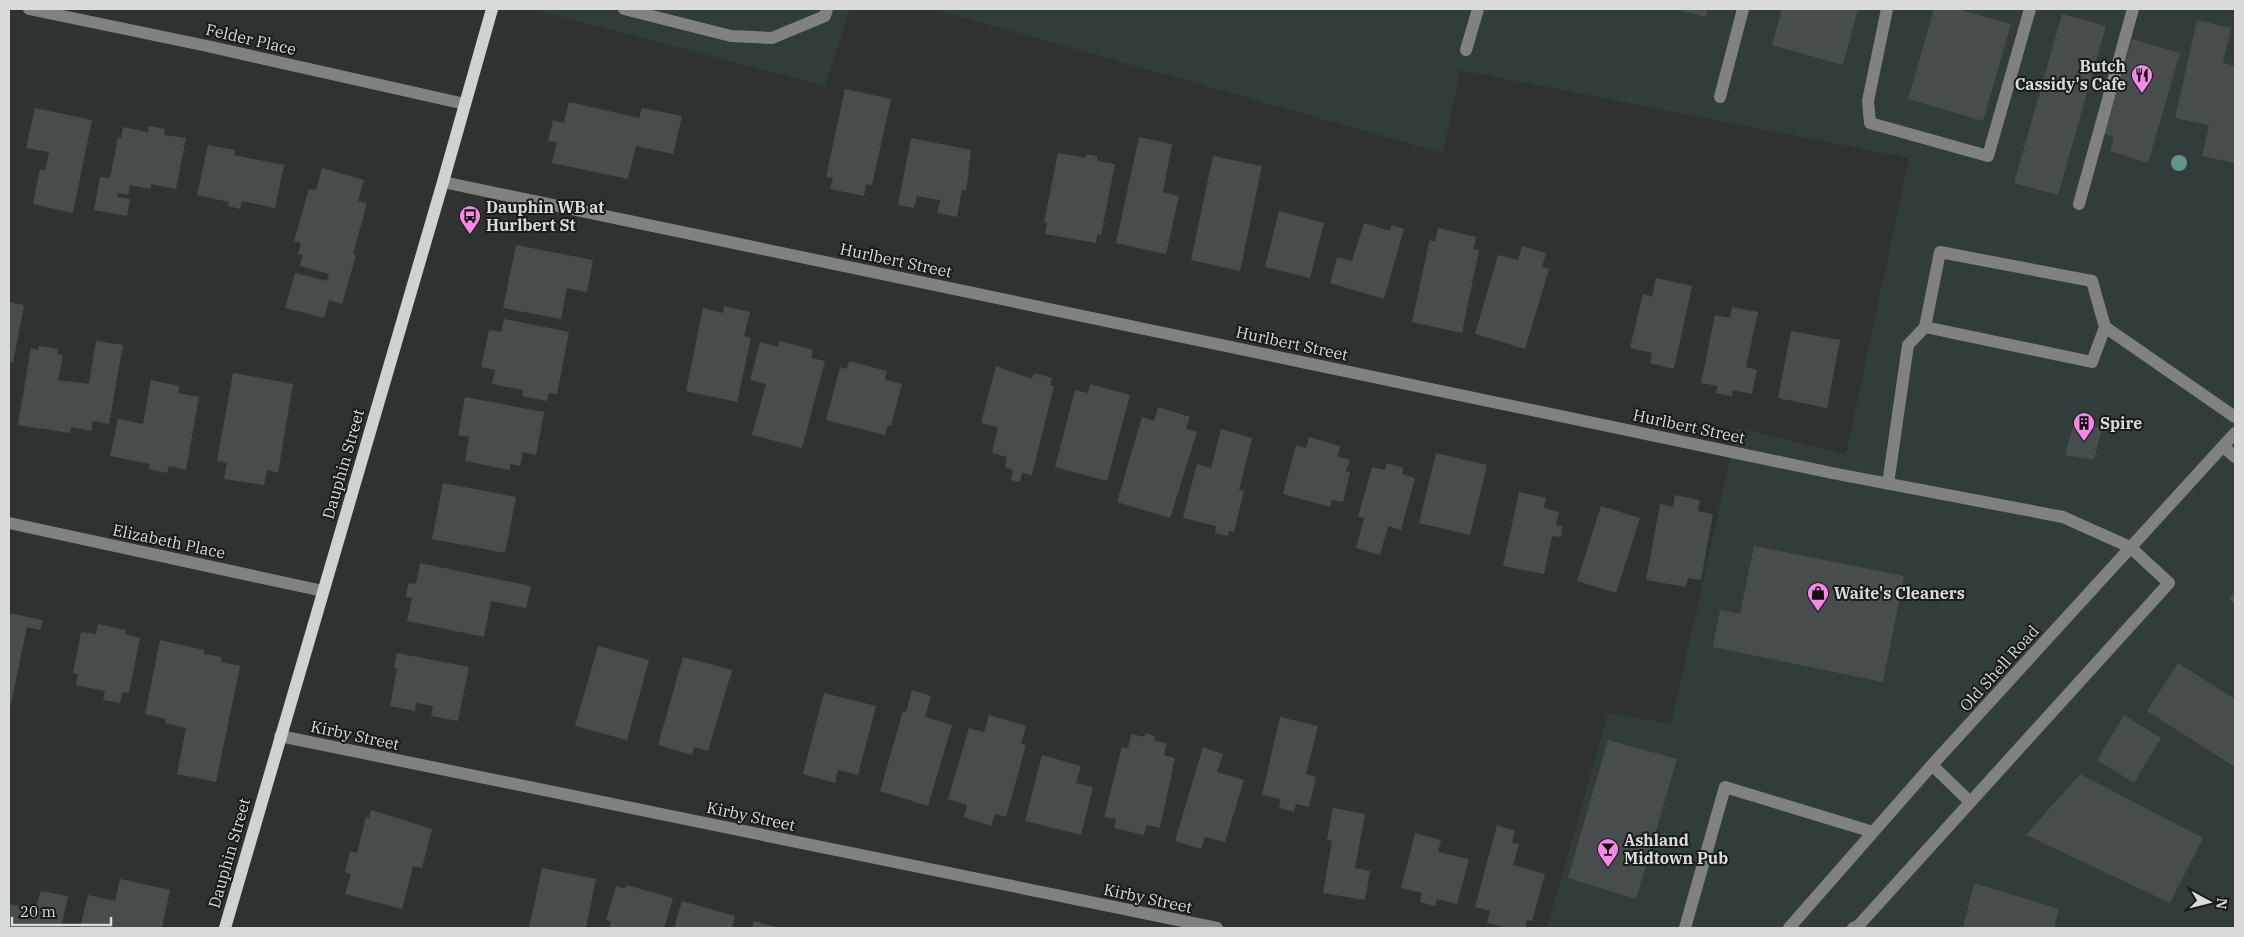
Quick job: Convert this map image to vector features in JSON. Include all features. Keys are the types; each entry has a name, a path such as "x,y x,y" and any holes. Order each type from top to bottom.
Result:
{"main road":[{"name":"Dauphin Street","path":"225,928 444,182 492,9"}],"street":[{"name":"Felder Place","path":"29,9 207,46 465,104"},
{"path":"624,9 731,36 772,38 825,16 828,9"},
{"path":"1466,50 1478,9"},
{"path":"1720,97 1743,9"},
{"path":"1887,9 1868,101 1870,123 1988,156 2030,9"},
{"path":"2079,204 2132,9"},
{"name":"Hurlbert Street","path":"444,182 1888,484 2063,517 2130,547 2169,583 1969,801"},
{"path":"1888,484 1908,345 1925,327 1940,252 2092,281 2105,327 2092,362 1925,327"},
{"path":"2105,327 2203,393 2235,417"},
{"name":"Old Shell Road","path":"1789,928 1932,765 2235,433"},
{"path":"2223,446 2235,457"},
{"name":"Elizabeth Place","path":"9,523 323,591"},
{"name":"Kirby Street","path":"280,736 1217,928"},
{"path":"1853,928 1859,924 1969,801 1932,765"},
{"path":"1685,928 1725,787 1873,832"}],"shaded area":[{"path":"533,9 850,9 825,86"},
{"path":"934,9 2235,9 2235,928 1547,928 1608,713 1671,724 1737,428 1846,454 1909,158 1460,70 1443,153"}],"building":[{"path":"1676,9 1707,9 1705,17"},
{"path":"1782,9 1858,9 1843,65 1772,45"},
{"path":"1934,9 1957,9 2011,24 1983,121 1908,99"},
{"path":"2062,14 2106,26 2058,195 2014,183"},
{"path":"2197,20 2231,28 2223,63 2235,66 2235,163 2202,156 2209,125 2175,118"},
{"name":"Butch Cassidy's Cafe","path":"2132,39 2180,53 2148,163 2110,151 2114,137 2104,134"},
{"path":"845,89 891,99 872,185 866,184 864,196 830,189 833,178 826,177"},
{"path":"569,102 639,118 642,108 682,116 673,154 636,146 628,179 552,163 557,142 548,141 553,120 564,123"},
{"path":"35,108 92,120 73,213 33,204 40,169 45,170 49,152 26,148"},
{"path":"149,126 165,129 164,135 186,138 176,189 151,184 150,189 130,185 128,195 118,193 117,197 130,199 127,216 94,210 100,177 110,178 118,137 121,138 123,127 148,132"},
{"path":"1139,137 1172,144 1163,192 1179,196 1166,254 1116,243"},
{"path":"911,138 971,150 966,191 962,190 957,217 937,213 940,200 917,196 914,208 898,205"},
{"path":"208,145 235,150 234,155 284,165 275,208 242,201 240,209 228,206 229,202 197,195"},
{"path":"1058,153 1086,158 1086,154 1097,156 1097,161 1115,164 1101,235 1097,234 1096,243 1045,234 1047,223 1044,222"},
{"path":"1213,156 1262,166 1240,271 1191,260"},
{"path":"322,168 364,180 358,201 367,203 353,254 356,255 342,304 329,300 324,318 285,308 295,273 327,281 329,274 300,266 303,255 298,254 301,243 294,241 309,189 316,190"},
{"path":"1279,211 1324,223 1310,278 1265,267"},
{"path":"1364,223 1390,231 1392,225 1404,229 1384,299 1330,283 1337,257 1352,261"},
{"path":"1438,228 1476,237 1473,249 1479,250 1462,333 1412,322 1429,243 1430,240 1435,242"},
{"path":"516,245 593,260 587,292 567,288 561,319 503,308"},
{"path":"1522,246 1546,253 1542,267 1549,269 1525,349 1475,334 1498,255 1518,260"},
{"path":"1656,278 1692,286 1674,369 1650,363 1652,353 1630,348 1643,294 1652,297"},
{"path":"9,302 24,305 13,363 9,362"},
{"path":"724,306 750,312 744,336 751,338 737,402 686,391 703,308 723,313"},
{"path":"1732,307 1758,312 1746,367 1757,370 1752,394 1733,390 1732,396 1716,393 1718,386 1701,383 1715,315 1730,318"},
{"path":"504,319 569,332 557,394 549,393 547,401 522,396 523,390 492,384 495,370 481,367 489,330 501,332"},
{"path":"1791,331 1840,340 1827,408 1778,398"},
{"path":"96,341 123,345 109,424 93,421 91,431 71,427 70,433 18,425 31,348 38,350 39,346 58,349 57,354 63,355 58,380 89,384"},
{"path":"780,341 813,350 811,358 825,361 802,448 752,435 766,384 750,380 760,342 778,347"},
{"path":"849,361 887,371 885,380 902,384 891,426 888,425 885,435 826,420 840,367 847,369"},
{"path":"996,366 1032,379 1034,373 1052,378 1050,385 1054,386 1032,475 1022,473 1020,482 1011,480 1013,470 1005,467 1007,457 992,453 998,427 981,423"},
{"path":"233,373 293,384 278,473 267,470 264,485 224,479 227,463 217,461"},
{"path":"151,380 179,386 178,393 199,397 186,470 169,466 167,473 149,469 150,464 110,456 118,419 143,424"},
{"path":"1090,384 1130,395 1107,481 1055,467 1075,390 1088,393"},
{"path":"465,397 544,412 536,455 523,452 520,466 510,464 510,470 465,461 469,437 458,435"},
{"path":"1158,407 1190,417 1186,429 1197,432 1170,518 1117,502 1142,417 1154,421"},
{"name":"Spire","path":"2074,423 2102,428 2094,460 2065,455"},
{"path":"1221,429 1252,438 1239,490 1244,491 1234,532 1229,531 1228,536 1215,533 1216,526 1183,518 1197,464 1211,468"},
{"path":"1309,437 1340,446 1337,456 1350,460 1346,471 1350,472 1343,502 1332,500 1330,507 1283,494 1296,445 1306,448"},
{"path":"1436,453 1487,465 1470,535 1419,523"},
{"path":"1387,463 1403,468 1402,474 1415,478 1401,530 1388,526 1380,555 1356,548 1364,518 1358,517 1372,467 1385,470"},
{"path":"443,483 516,497 505,553 432,539"},
{"path":"1519,492 1546,498 1544,508 1559,512 1556,525 1562,526 1561,537 1552,536 1544,574 1503,566"},
{"path":"1675,495 1700,500 1698,511 1713,514 1701,580 1688,578 1686,587 1646,580 1660,504 1673,507"},
{"path":"1601,506 1640,518 1616,593 1577,581"},
{"name":"Waite's Cleaners","path":"1754,546 1904,576 1883,682 1713,647 1720,610 1740,614"},
{"path":"420,563 531,586 526,608 491,601 484,637 407,621 412,598 406,597 408,585 409,583 416,584"},
{"path":"2235,591 2235,604 2229,599"},
{"path":"9,613 43,620 40,630 27,627 10,708"},
{"path":"98,624 126,630 125,634 140,638 129,693 123,692 120,703 103,700 105,691 76,685 78,674 73,673 81,632 96,634"},
{"path":"160,640 204,650 204,654 222,657 221,662 240,666 216,782 177,774 186,728 165,723 166,719 145,714"},
{"path":"598,646 649,660 627,740 575,726"},
{"path":"397,653 469,667 458,721 431,716 433,706 416,703 415,711 390,706 397,669 394,668"},
{"path":"683,657 732,670 708,751 694,747 692,755 658,745"},
{"path":"2178,663 2235,699 2235,767 2147,711"},
{"path":"912,690 931,696 925,717 952,725 928,806 880,791 903,711 906,712"},
{"path":"824,693 876,706 858,775 838,770 835,783 803,774"},
{"path":"989,715 1026,726 1021,744 1026,745 1006,817 995,814 991,826 964,817 967,805 948,799 969,728 984,732"},
{"path":"2124,715 2161,738 2134,783 2097,760"},
{"path":"1280,717 1318,726 1306,774 1316,777 1309,807 1296,804 1294,812 1279,808 1281,799 1262,795"},
{"path":"1145,733 1155,736 1154,741 1167,743 1164,755 1175,758 1160,828 1147,825 1144,835 1114,828 1116,819 1104,817 1122,747 1128,748 1131,734 1145,737"},
{"path":"1608,740 1677,759 1636,899 1568,878"},
{"path":"1203,747 1223,754 1217,772 1244,780 1225,842 1205,837 1201,849 1175,841"},
{"path":"1042,755 1081,766 1076,783 1093,787 1081,835 1025,821"},
{"path":"2080,774 2203,838 2170,903 2026,835"},
{"path":"1333,808 1365,814 1355,868 1370,871 1365,900 1323,893 1332,841 1327,840"},
{"path":"371,810 432,829 422,868 413,866 402,909 345,894 351,874 345,872 350,851 357,853 366,817 369,818"},
{"path":"1497,825 1515,831 1512,843 1519,844 1513,865 1545,874 1532,921 1527,920 1525,928 1508,928 1487,923 1490,911 1475,907"},
{"path":"1415,833 1441,840 1438,852 1469,859 1457,904 1437,899 1435,906 1420,902 1422,893 1401,888"},
{"path":"542,868 596,879 586,928 529,928"},
{"path":"120,879 170,890 162,928 80,928 88,895 115,901"},
{"path":"1974,883 2059,909 2054,928 1963,928"},
{"path":"626,885 673,898 664,928 609,928 611,922 606,920 616,886 625,889"},
{"path":"41,891 68,896 61,928 9,928 9,904 35,909"},
{"path":"682,901 735,916 732,928 674,928"},
{"path":"754,921 780,928 752,928"}],"place":[{"name":"Butch Cassidy's Cafe","path":"2142,94"},
{"name":"Dauphin WB at Hurlbert St","path":"470,235"},
{"name":"Spire","path":"2084,442"},
{"name":"Waite's Cleaners","path":"1818,612"},
{"name":"Ashland Midtown Pub","path":"1608,868"}]}
